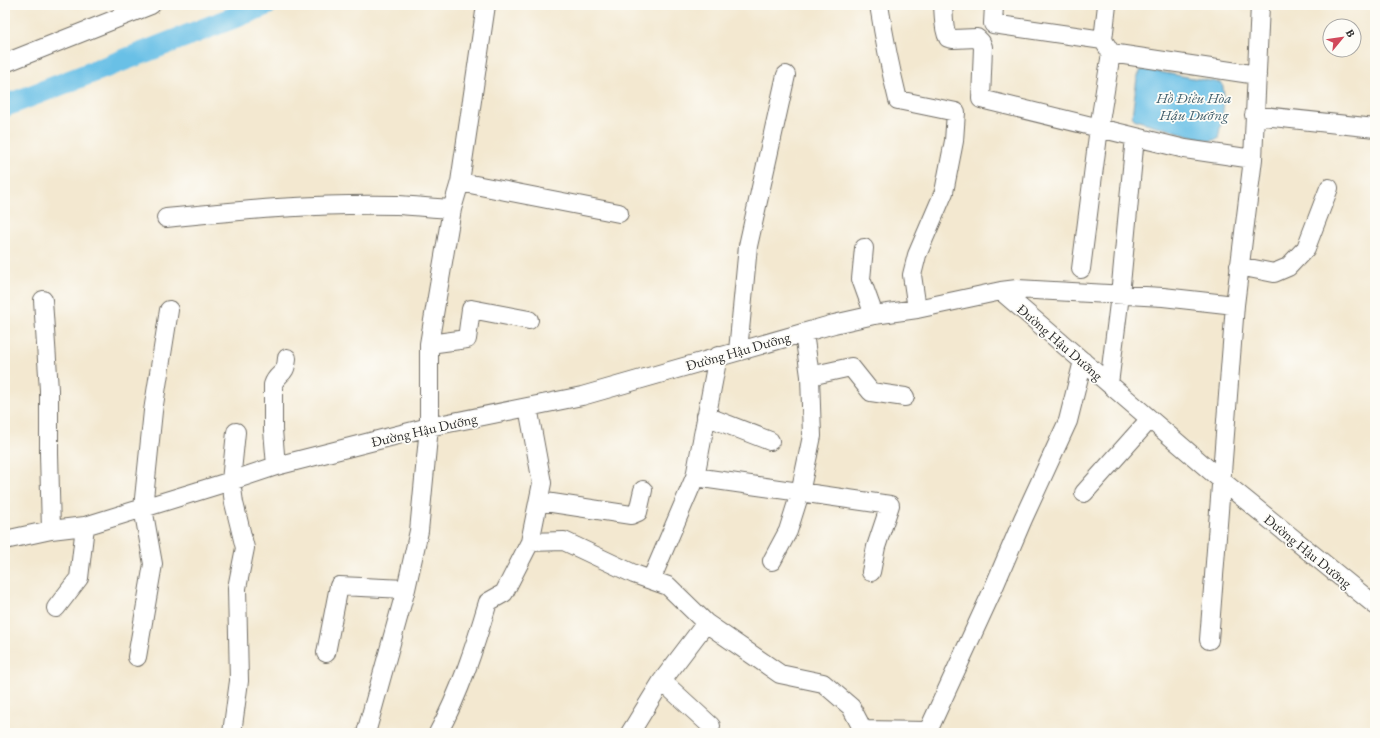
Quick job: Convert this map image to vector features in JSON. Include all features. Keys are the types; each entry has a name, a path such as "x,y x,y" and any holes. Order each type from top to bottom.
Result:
{"street":[{"path":"5,63 151,5"},
{"path":"366,733 406,589 419,531 429,427 429,344 452,209 460,182 486,5"},
{"path":"879,5 892,77 898,100 956,112 954,141 944,192 917,255 912,275 916,309"},
{"path":"943,5 948,38 977,38 981,42 983,47 981,99 1185,149 1253,159"},
{"path":"994,5 993,24 1256,75"},
{"path":"1081,269 1099,128 1107,47 1107,5"},
{"path":"1209,640 1235,305 1253,159 1260,5"},
{"path":"738,351 748,246 786,76"},
{"path":"1254,116 1375,128"},
{"path":"1109,384 1120,295 1135,137"},
{"path":"460,182 619,213"},
{"path":"1239,266 1274,273 1288,267 1306,248 1329,188"},
{"path":"166,218 247,210 344,206 397,205 452,209"},
{"path":"864,248 861,279 874,315"},
{"path":"1001,291 1017,289 1163,297 1235,305"},
{"name":"Đường Hậu Dưỡng","path":"5,540 51,530 85,526 231,482 276,466 429,427 582,396 834,324 1001,291 1221,480 1375,605"},
{"path":"43,300 49,390 51,530"},
{"path":"429,344 467,339 471,309 529,320"},
{"path":"137,657 153,564 143,508 153,411 169,310"},
{"path":"772,561 788,531 800,493 812,436 810,376 804,333"},
{"path":"650,580 694,477 718,356"},
{"path":"276,466 273,430 273,385 285,369 287,358"},
{"path":"530,542 564,541 634,574 668,586 706,623 780,674 823,683 851,707 863,732 928,731 1068,421 1084,361"},
{"path":"810,376 850,367 871,392 905,397"},
{"path":"438,733 450,712 480,631 488,602 504,593 530,542 542,483 528,407"},
{"path":"706,416 770,440"},
{"path":"1084,494 1150,419"},
{"path":"232,733 239,682 237,588 245,548 234,503 231,482 236,432"},
{"path":"694,477 890,505 876,547 871,572"},
{"path":"538,501 631,515 638,512 643,490"},
{"path":"56,608 79,578 85,526"},
{"path":"326,653 339,586 406,589"},
{"path":"630,733 662,681 706,623"},
{"path":"662,681 711,726"}],"water":[{"name":"Hồ Điều Hòa Hậu Dưỡng","path":"1141,70 1222,83 1224,104 1218,139 1210,141 1135,120 1132,116 1137,78"}],"waterway":[{"path":"5,106 266,5"}]}
